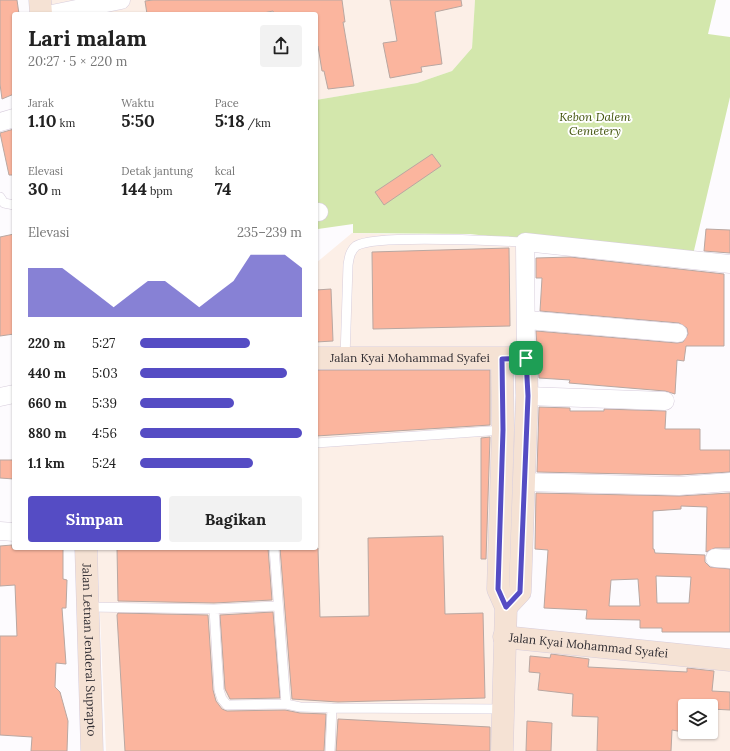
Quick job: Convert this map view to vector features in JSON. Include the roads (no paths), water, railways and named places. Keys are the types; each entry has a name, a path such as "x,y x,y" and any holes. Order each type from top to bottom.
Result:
{"street":[{"path":"40,0 41,12"},
{"path":"62,12 121,0"},
{"path":"0,122 12,119"},
{"path":"506,607 520,592 523,482 528,396 526,358 527,320 525,242 730,264"},
{"path":"527,320 678,332"},
{"name":"Jalan Kyai Mohammad Syafei","path":"318,358 502,359 503,430 498,589 506,607 504,637 730,660"},
{"path":"502,359 526,358"},
{"path":"0,397 12,394"},
{"path":"528,396 665,401"},
{"path":"523,482 679,486 730,482"},
{"path":"0,531 12,532"},
{"name":"Jalan Letnan Jenderal Suprapto","path":"86,550 92,751"},
{"path":"502,751 504,637"}],"lane":[{"path":"0,197 4,203 12,205"},
{"path":"345,358 349,254 356,246 387,240 525,242"},
{"path":"318,444 503,430"},
{"path":"274,550 277,606 286,704"},
{"path":"88,607 214,609 277,606"},
{"path":"214,609 219,690 224,702 227,705 286,704 300,707 332,708 502,709"},
{"path":"330,751 332,708"}],"park label":[{"name":"Kebon Dalem Cemetery","path":"595,124"}]}
